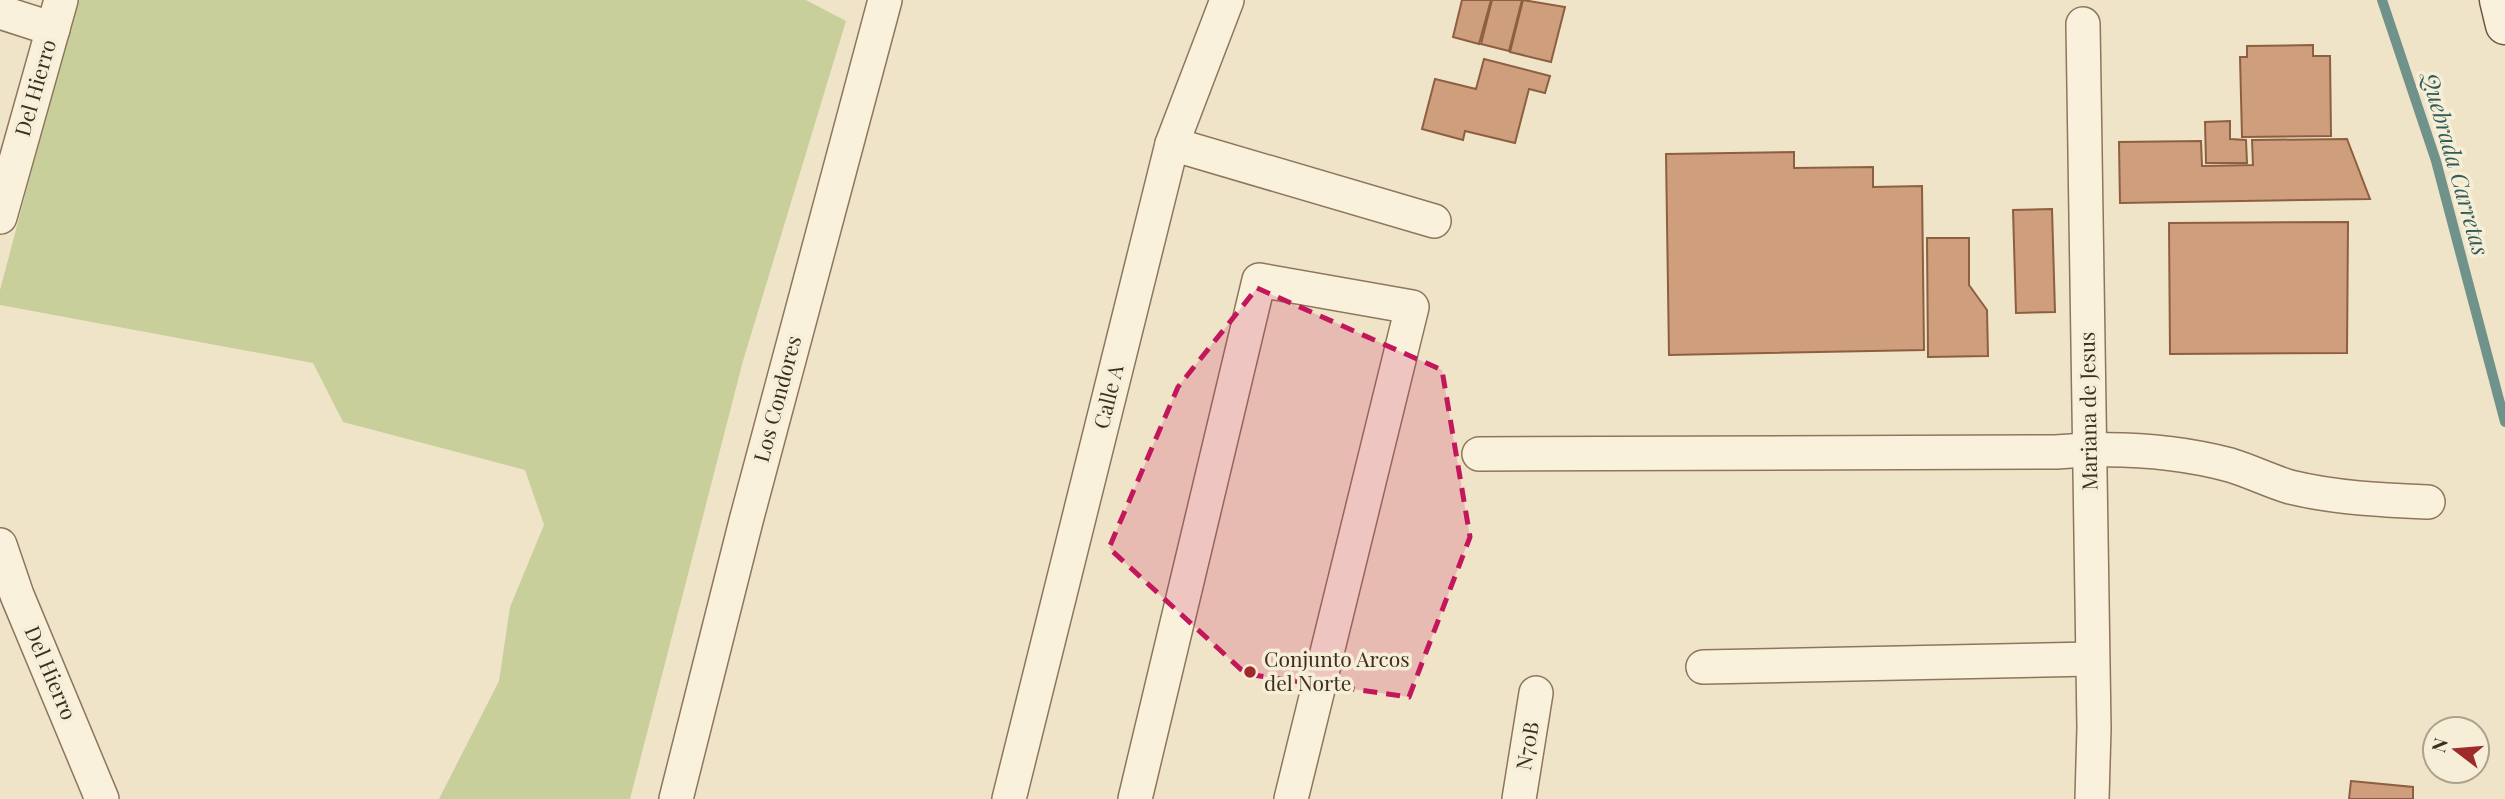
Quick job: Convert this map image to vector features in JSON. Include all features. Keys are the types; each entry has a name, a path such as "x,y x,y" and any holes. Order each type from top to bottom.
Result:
{"main road":[{"path":"2499,0 2505,26"}],"street":[{"name":"Los Condores","path":"676,799 746,521 885,0"},
{"name":"Calle A","path":"1009,799 1172,144 1227,0"},
{"path":"0,12 57,15"},
{"name":"Del Hierro","path":"0,217 57,15"},
{"name":"Mariana de Jesus","path":"2083,24 2091,449 2092,799"},
{"path":"1172,144 1434,221"},
{"path":"1135,799 1259,280 1412,307 1291,799"},
{"path":"1479,454 2056,452 2091,449 2176,453 2231,465 2290,486 2359,498 2428,502"},
{"name":"Del Hierro","path":"0,545 17,595 102,799"},
{"path":"1703,667 2091,659"},
{"name":"N70B","path":"1518,799 1536,693"}],"highlighted area":[{"path":"1257,288 1442,370 1470,537 1409,697 1246,674 1109,548 1178,387"}],"green space":[{"path":"77,0 806,0 846,21 743,361 630,799 439,799 499,681 510,607 544,525 525,470 343,422 313,363 0,305 0,290"}],"building":[{"path":"1462,0 1491,0 1479,44 1453,37"},
{"path":"1492,0 1522,0 1509,51 1481,44"},
{"path":"1523,0 1565,7 1551,62 1510,52"},
{"path":"2313,45 2313,56 2330,56 2331,136 2242,137 2240,57 2247,57 2247,46"},
{"path":"1484,59 1550,76 1545,93 1529,89 1515,143 1465,131 1463,140 1422,129 1435,79 1476,89"},
{"path":"2230,121 2230,139 2246,140 2247,163 2206,163 2205,122"},
{"path":"2347,139 2370,199 2120,203 2119,142 2201,141 2202,166 2253,165 2252,140"},
{"path":"1794,152 1794,168 1873,167 1873,187 1922,186 1924,350 1669,355 1666,154"},
{"path":"2052,209 2055,312 2016,313 2013,210"},
{"path":"2348,222 2347,353 2170,354 2169,223"},
{"path":"1927,238 1969,238 1969,285 1987,310 1988,356 1928,357"},
{"path":"2351,781 2413,787 2413,799 2349,799"}],"waterway":[{"name":"Quebrada Carretas","path":"2382,0 2436,161 2505,422"}],"place":[{"name":"Conjunto Arcos del Norte","path":"1250,672"}]}
